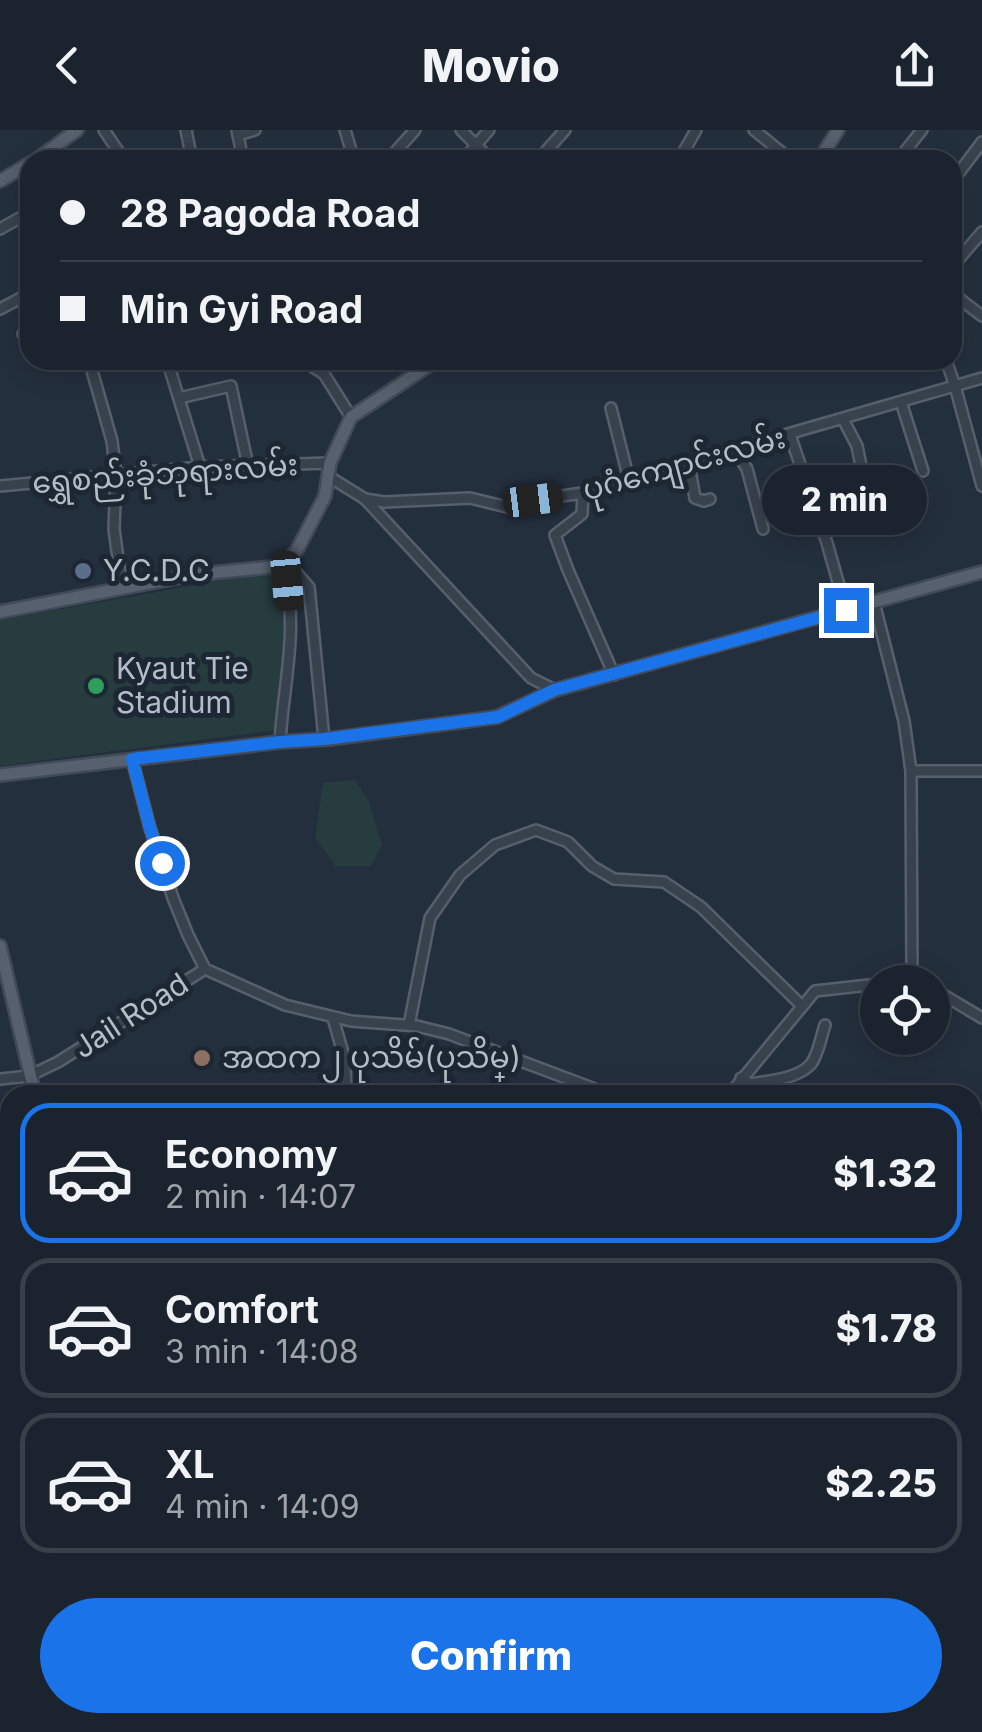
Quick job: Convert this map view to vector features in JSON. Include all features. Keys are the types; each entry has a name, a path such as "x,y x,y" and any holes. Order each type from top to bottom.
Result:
{"main road":[{"path":"51,150 78,130"},
{"path":"0,612 192,575 284,564 296,550 324,496 329,470 350,416 421,370"},
{"path":"0,774 498,717 554,690 982,572"},
{"path":"0,946 26,1077"},
{"path":"0,980 28,1085"}],"street":[{"path":"238,132 255,130"},
{"path":"397,150 414,130"},
{"path":"460,130 481,150"},
{"path":"472,150 490,130"},
{"path":"547,150 566,130"},
{"path":"754,130 779,150"},
{"path":"906,150 922,130"},
{"path":"962,169 982,142"},
{"path":"962,255 982,232"},
{"path":"962,301 982,316"},
{"path":"91,370 112,441 116,475 114,529 122,588"},
{"path":"170,370 200,467"},
{"path":"321,370 350,416"},
{"path":"949,370 982,486"},
{"name":"ပုဂံကျောင်းလမ်း","path":"365,499 384,502 470,498 512,508 736,451 982,378"},
{"path":"179,398 232,386 248,466"},
{"path":"901,402 923,472"},
{"path":"611,408 629,480"},
{"path":"843,419 858,446 872,520"},
{"path":"790,435 846,610"},
{"path":"736,451 747,469 763,529"},
{"path":"688,464 695,498 710,499"},
{"name":"ရွှေစည်းခုံဘုရားလမ်း","path":"0,486 200,467 329,470"},
{"path":"329,470 365,499 530,678 554,690"},
{"path":"583,493 582,514 555,535 614,675"},
{"path":"284,564 309,587 324,739"},
{"path":"280,742 290,614 284,564"},
{"path":"874,602 904,721 912,771 912,965"},
{"path":"132,759 162,863 204,968 285,1005 351,1022 410,1026 450,1034 583,1085"},
{"path":"912,771 982,772"},
{"path":"410,1026 430,918 460,875 494,845 536,830 568,842 592,866 614,878 664,882 701,907 801,1005"},
{"name":"Jail Road","path":"0,1079 26,1077 58,1062 204,968"},
{"path":"736,1085 815,991 860,986"},
{"path":"950,999 982,1018"},
{"path":"333,1018 345,1060 346,1085"},
{"path":"741,1078 750,1084 800,1071 812,1063 825,1026"}],"green space":[{"path":"279,570 289,578 278,730 0,766 0,620"},
{"path":"355,780 369,802 382,845 371,866 336,866 315,838 323,783"}],"place":[{"name":"Y.C.D.C","path":"83,571"},
{"name":"Kyaut Tie Stadium","path":"96,686"},
{"name":"အထက၂ ပုသိမ်(ပုသိမ္)","path":"202,1058"}],"route":[{"path":"162,863 132,759 498,717 554,690 846,610"}]}
